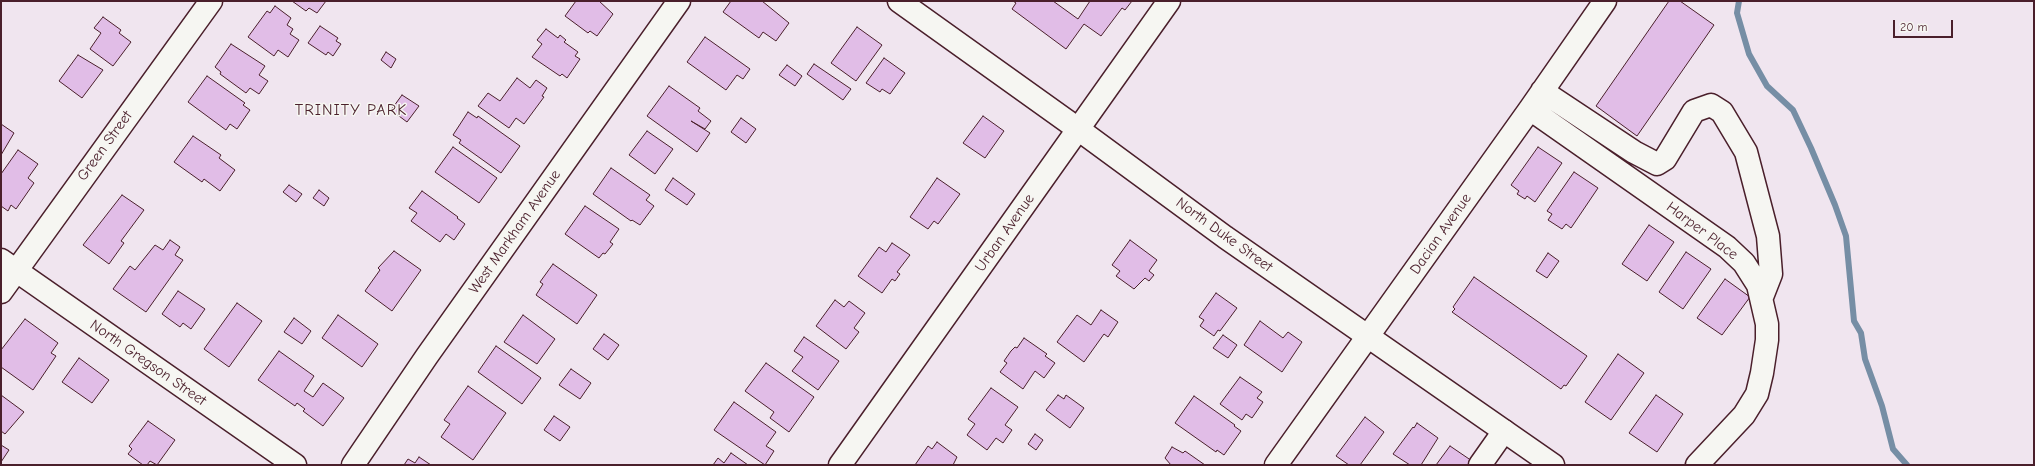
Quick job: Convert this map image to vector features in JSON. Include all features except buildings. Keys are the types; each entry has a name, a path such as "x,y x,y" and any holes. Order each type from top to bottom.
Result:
{"street":[{"name":"Green Street","path":"1,292 8,266 212,1"},
{"name":"West Markham Avenue","path":"353,465 427,356 679,1"},
{"name":"North Duke Street","path":"899,1 1226,237 1553,465"},
{"name":"Urban Avenue","path":"840,465 1169,1"},
{"name":"Dacian Avenue","path":"1276,465 1536,100 1604,1"},
{"name":"Harper Place","path":"1536,100 1728,247 1744,263 1758,285 1767,324 1767,340 1757,394 1744,415 1696,465"},
{"path":"1536,100 1657,164 1665,159 1694,111 1711,105 1722,112 1746,152 1768,236 1771,274 1762,297"},
{"name":"North Gregson Street","path":"8,266 295,465"},
{"path":"1480,465 1504,431"}],"waterway":[{"path":"1739,1 1737,13 1749,54 1767,86 1793,110 1835,205 1846,236 1854,321 1861,333 1865,359 1882,406 1893,449 1907,465"}],"district":[{"name":"TRINITY PARK","path":"351,110"}]}
